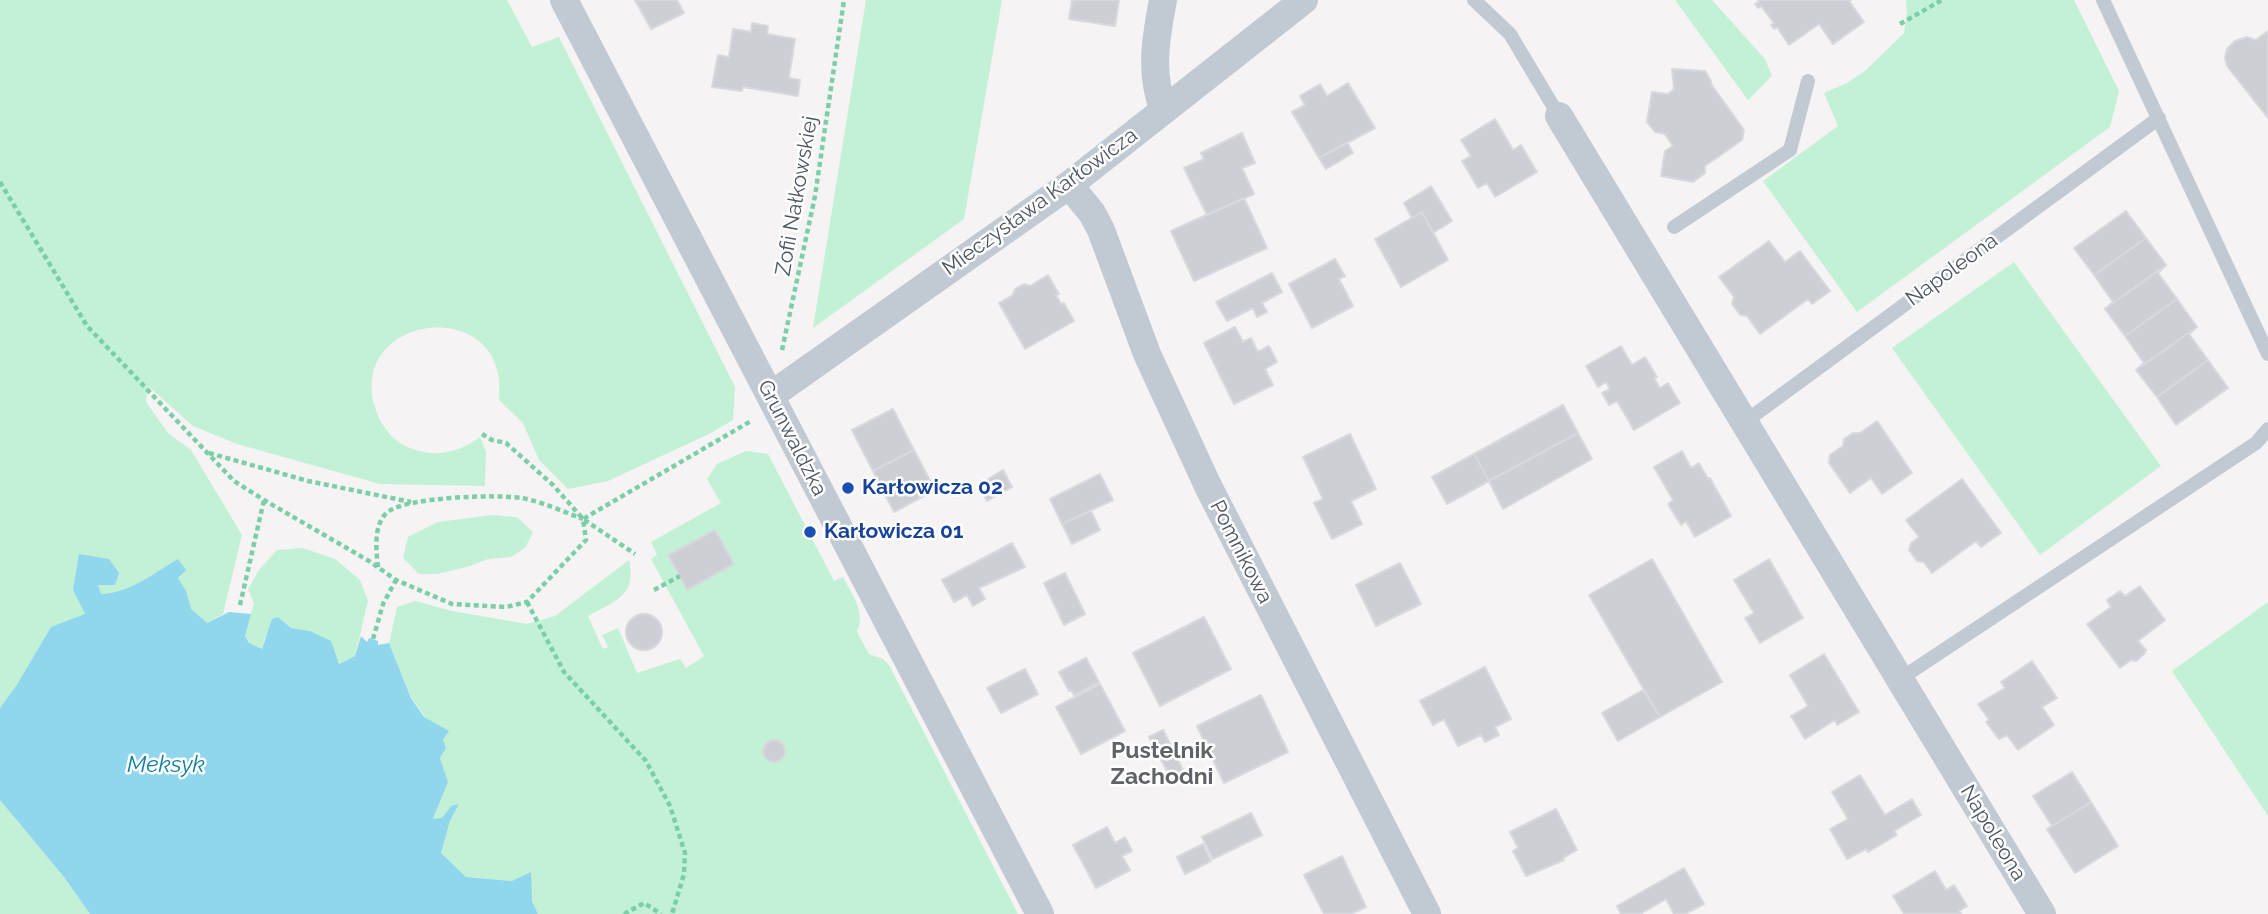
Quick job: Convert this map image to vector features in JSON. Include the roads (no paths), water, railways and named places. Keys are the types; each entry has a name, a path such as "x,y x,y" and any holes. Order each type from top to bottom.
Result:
{"street":[{"name":"Grunwaldzka","path":"564,0 1040,914"},
{"path":"1163,0 1155,40 1154,68 1158,96 1164,110"},
{"name":"Mieczysława Karłowicza","path":"771,396 1069,185 1304,0"},
{"name":"Napoleona","path":"1559,116 2042,914"},
{"name":"Pomnikowa","path":"1069,185 1092,213 1101,230 1147,354 1208,486 1427,914"}],"lane":[{"name":"Napoleona","path":"1474,0 1510,34 1559,116"},
{"path":"2103,0 2268,354"},
{"path":"1674,227 1790,150 1808,81"},
{"name":"Napoleona","path":"1746,421 2159,118"},
{"path":"1900,680 2256,443 2268,429"}],"water":[{"name":"Meksyk","path":"79,554 109,559 119,573 115,585 98,585 101,594 132,586 178,559 186,570 178,578 186,591 191,609 207,623 229,612 251,614 245,636 249,643 262,649 272,619 278,617 291,628 310,631 331,641 339,664 355,656 361,636 367,642 369,638 378,641 378,645 389,643 411,698 424,717 449,731 443,740 446,748 440,758 448,782 433,819 442,818 451,806 459,804 450,821 441,853 466,877 512,881 531,872 532,901 538,914 90,914 64,877 0,800 0,708 51,627 85,614 73,590"}],"place":[{"name":"Karłowicza 02","path":"848,488"},
{"name":"Karłowicza 01","path":"810,532"}],"district":[{"name":"Pustelnik Zachodni","path":"1162,764"}]}
